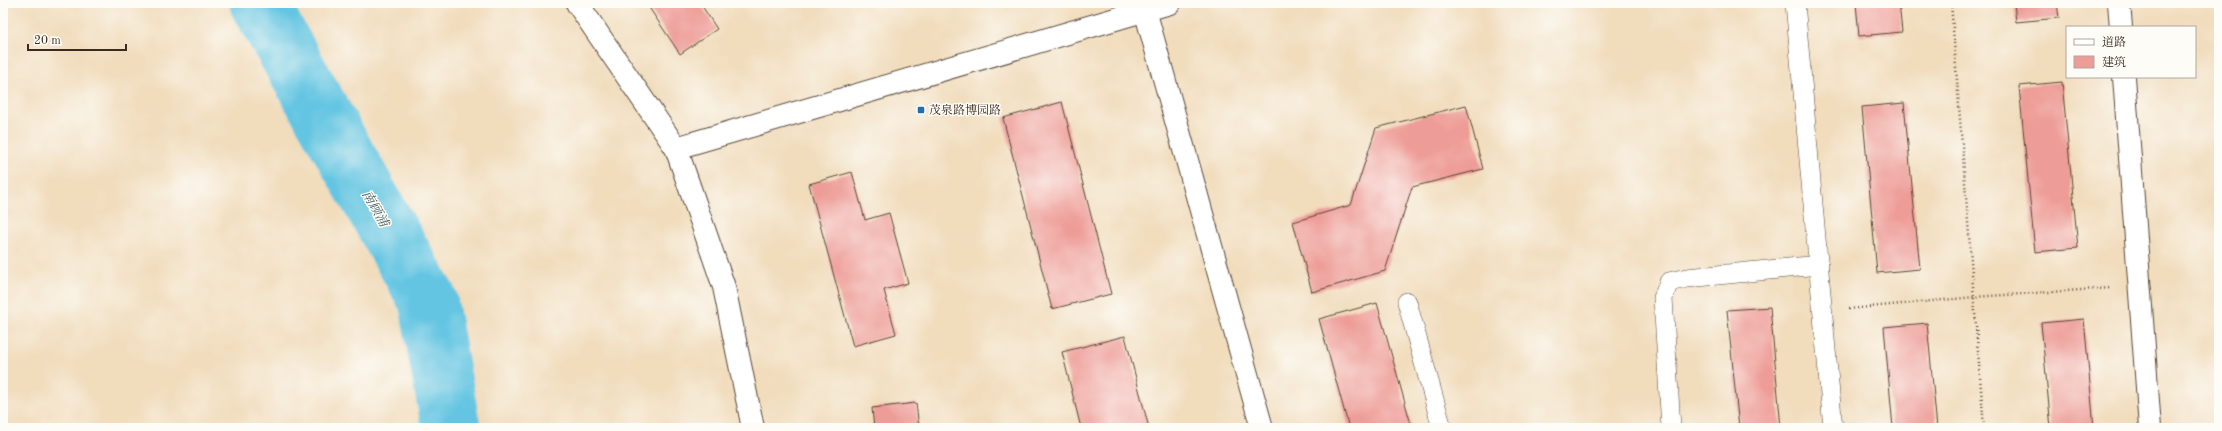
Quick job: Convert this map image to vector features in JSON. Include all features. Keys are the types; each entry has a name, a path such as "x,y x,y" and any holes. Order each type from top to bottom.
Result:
{"street":[{"path":"577,3 676,148 724,287 753,428"},
{"path":"676,148 1144,7 1170,3"},
{"path":"2119,3 2121,26"},
{"path":"1144,7 1262,428"},
{"path":"2124,78 2150,428"}],"lane":[{"path":"1795,3 1833,428"},
{"path":"1671,428 1663,298 1669,282 1687,278 1819,265"},
{"path":"1407,302 1442,428"}],"path":[{"path":"1951,3 1984,428"},
{"path":"1823,312 1974,297 2140,286"}],"building":[{"path":"646,3 700,3 717,29 680,54"},
{"path":"1856,3 1899,3 1902,32 1859,36"},
{"path":"2014,3 2057,3 2059,18 2016,22"},
{"path":"2062,82 2078,248 2035,252 2019,86"},
{"path":"1062,102 1111,294 1052,309 1003,118"},
{"path":"1904,103 1920,269 1877,273 1862,107"},
{"path":"1466,105 1483,169 1412,187 1385,271 1312,292 1293,222 1351,205 1376,128"},
{"path":"852,172 865,220 889,213 908,283 884,290 896,334 853,346 809,184"},
{"path":"1377,303 1412,428 1349,428 1319,319"},
{"path":"1770,307 1781,428 1739,428 1727,310"},
{"path":"2084,319 2094,428 2051,428 2041,323"},
{"path":"1927,323 1937,428 1893,428 1884,327"},
{"path":"1125,336 1149,428 1081,428 1062,352"},
{"path":"916,403 919,428 874,428 872,408"}],"waterway":[{"name":"南顾浦","path":"259,3 428,300 451,428"}],"place":[{"name":"茂泉路博园路","path":"921,110"}]}
